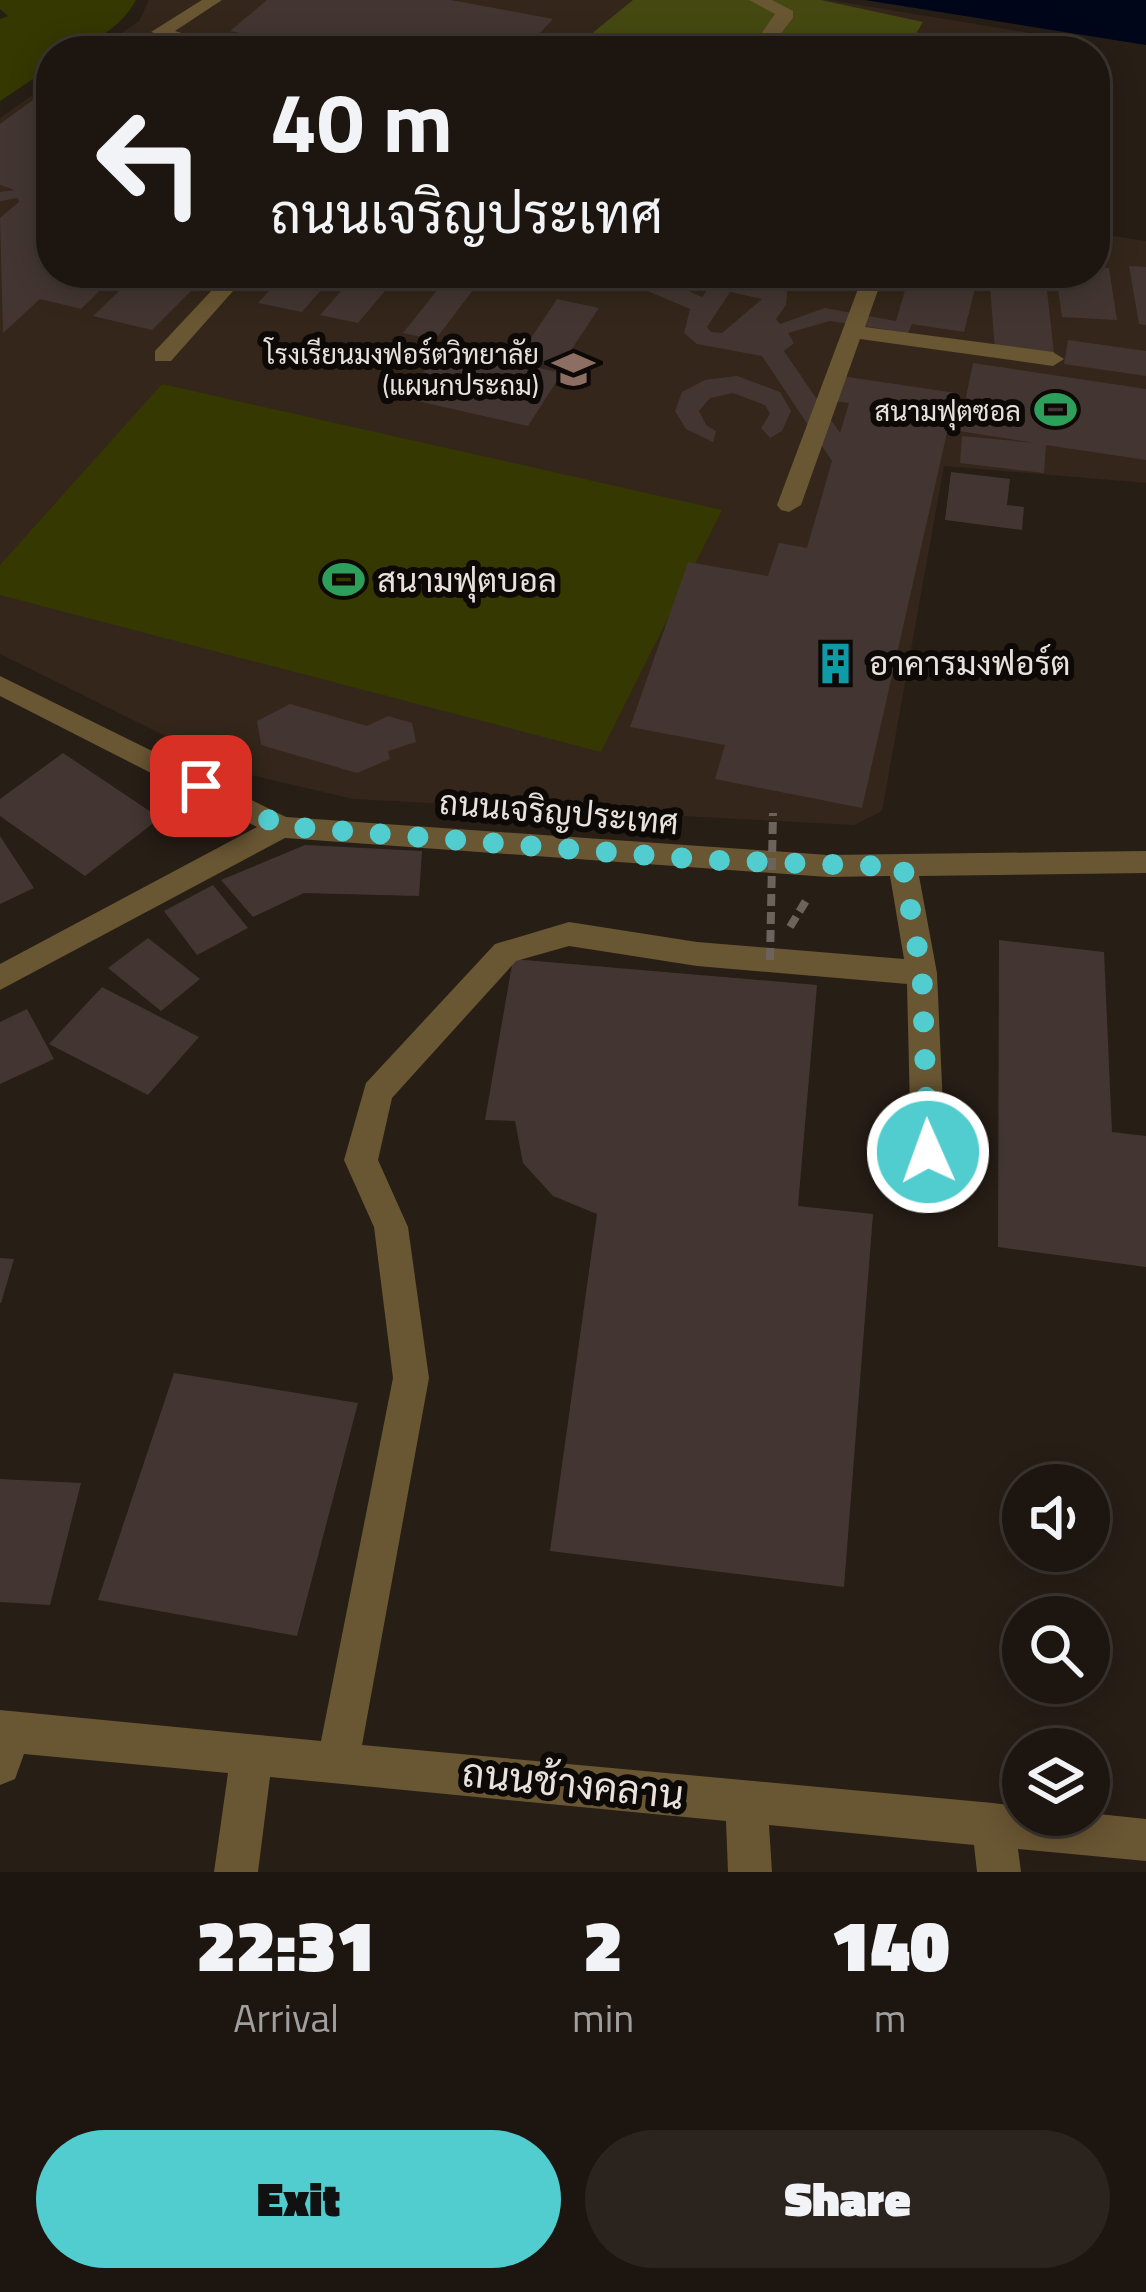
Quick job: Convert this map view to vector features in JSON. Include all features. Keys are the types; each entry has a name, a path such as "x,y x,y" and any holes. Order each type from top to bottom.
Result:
{"street":[{"path":"175,36 160,32 214,0"},
{"path":"757,0 784,10 784,18 770,36"},
{"path":"163,356 225,288"},
{"path":"789,505 869,288"},
{"path":"853,332 1053,359"},
{"name":"ถนนเจริญประเทศ","path":"0,685 281,826 828,866 1146,862"},
{"path":"0,978 281,826"},
{"path":"903,867 922,974 928,1152"},
{"path":"338,1760 411,1378 392,1227 361,1160 377,1092 506,952 569,934 922,974"},
{"name":"ถนนช้างคลาน","path":"3,1742 338,1760 1146,1840"},
{"path":"236,1872 252,1753"},
{"path":"746,1800 750,1872"},
{"path":"992,1824 999,1872"}],"path":[{"path":"770,960 773,813"},
{"path":"770,960 828,866"}],"shaded area":[{"path":"0,0 136,0 100,36 36,36 36,77 0,101 0,19 8,16 0,9"},
{"path":"149,0 829,0 1048,36 118,36 139,21"},
{"name":"โรงเรียนมงฟอร์ตวิทยาลัย (แผนกประถม)","path":"36,93 36,288 1110,288 1110,235 1146,241 1146,483 944,466 882,811 854,825 353,799 238,772 0,654 0,118"},
{"name":"สนามฟุตบอล","path":"162,384 722,510 601,752 0,595 0,565"}],"green space":[{"path":"633,0 821,0 923,22 915,36 589,36"}],"water":[{"path":"865,0 1146,0 1146,45"}],"building":[{"path":"267,0 451,0 553,19 537,36 254,36 230,31"},
{"path":"36,98 36,288 103,288 81,309 40,299 3,333 0,218 19,202 18,198 0,201 0,192 15,190 0,185 0,124"},
{"path":"1129,266 1146,267 1146,325 1139,324"},
{"path":"1110,274 1117,320 1062,317 1058,288 1110,288"},
{"path":"122,288 194,288 152,330 93,316"},
{"path":"272,288 323,288 302,312 258,303"},
{"path":"344,288 387,288 358,323 320,315"},
{"path":"439,288 475,288 435,340 403,333"},
{"name":"อาคารมงฟอร์ต","path":"640,288 682,288 702,297 709,288 788,288 786,305 776,319 780,324 825,308 896,321 906,288 975,288 964,332 912,324 908,333 830,321 788,333 794,343 784,351 840,433 849,403 834,401 841,376 956,393 862,808 715,779 725,745 630,727 688,562 768,576 779,543 807,548 832,461 762,356 697,344 684,333 690,309","holes":["730,292 762,299 722,333 707,327"]},
{"path":"990,288 1047,288 1054,353 995,350"},
{"path":"557,299 599,308 561,365 519,356"},
{"path":"1068,340 1146,351 1146,376 1064,364"},
{"path":"442,347 562,373 528,426 404,398"},
{"name":"สนามฟุตซอล","path":"973,363 1146,389 1146,460 1046,445 1044,473 960,463 962,436 1035,443 959,431"},
{"path":"737,376 780,392 791,411 782,431 770,438 761,428 770,414 765,405 733,393 710,398 699,411 706,425 716,431 713,442 686,429 675,411 682,392 705,380"},
{"path":"951,472 1010,479 1007,505 1024,507 1022,530 945,520"},
{"path":"290,704 367,726 388,716 412,723 416,742 388,751 390,759 357,773 261,745 257,721"},
{"path":"63,753 160,818 85,876 0,816 0,799"},
{"path":"0,836 34,888 0,904"},
{"path":"305,845 422,851 419,896 304,893 253,917 221,880"},
{"path":"213,885 248,928 197,955 164,911"},
{"path":"148,938 200,979 161,1011 108,968"},
{"path":"999,940 1104,952 1112,1132 1146,1136 1146,1267 998,1247"},
{"path":"513,959 817,985 798,1206 873,1214 844,1587 550,1551 597,1214 553,1196 523,1163 515,1121 485,1120"},
{"path":"102,987 199,1037 148,1095 49,1044"},
{"path":"27,1009 54,1059 0,1084 0,1022"},
{"path":"0,1258 14,1259 1,1303 0,1303"},
{"path":"174,1373 358,1403 297,1636 98,1600"},
{"path":"0,1479 81,1483 50,1605 0,1602"}],"place":[{"name":"โรงเรียนมงฟอร์ตวิทยาลัย (แผนกประถม)","path":"573,369"},
{"name":"สนามฟุตซอล","path":"1055,410"},
{"name":"สนามฟุตบอล","path":"343,580"},
{"name":"อาคารมงฟอร์ต","path":"835,663"}],"route":[{"path":"201,786 281,826 707,860 903,867 922,974 928,1152"}]}
